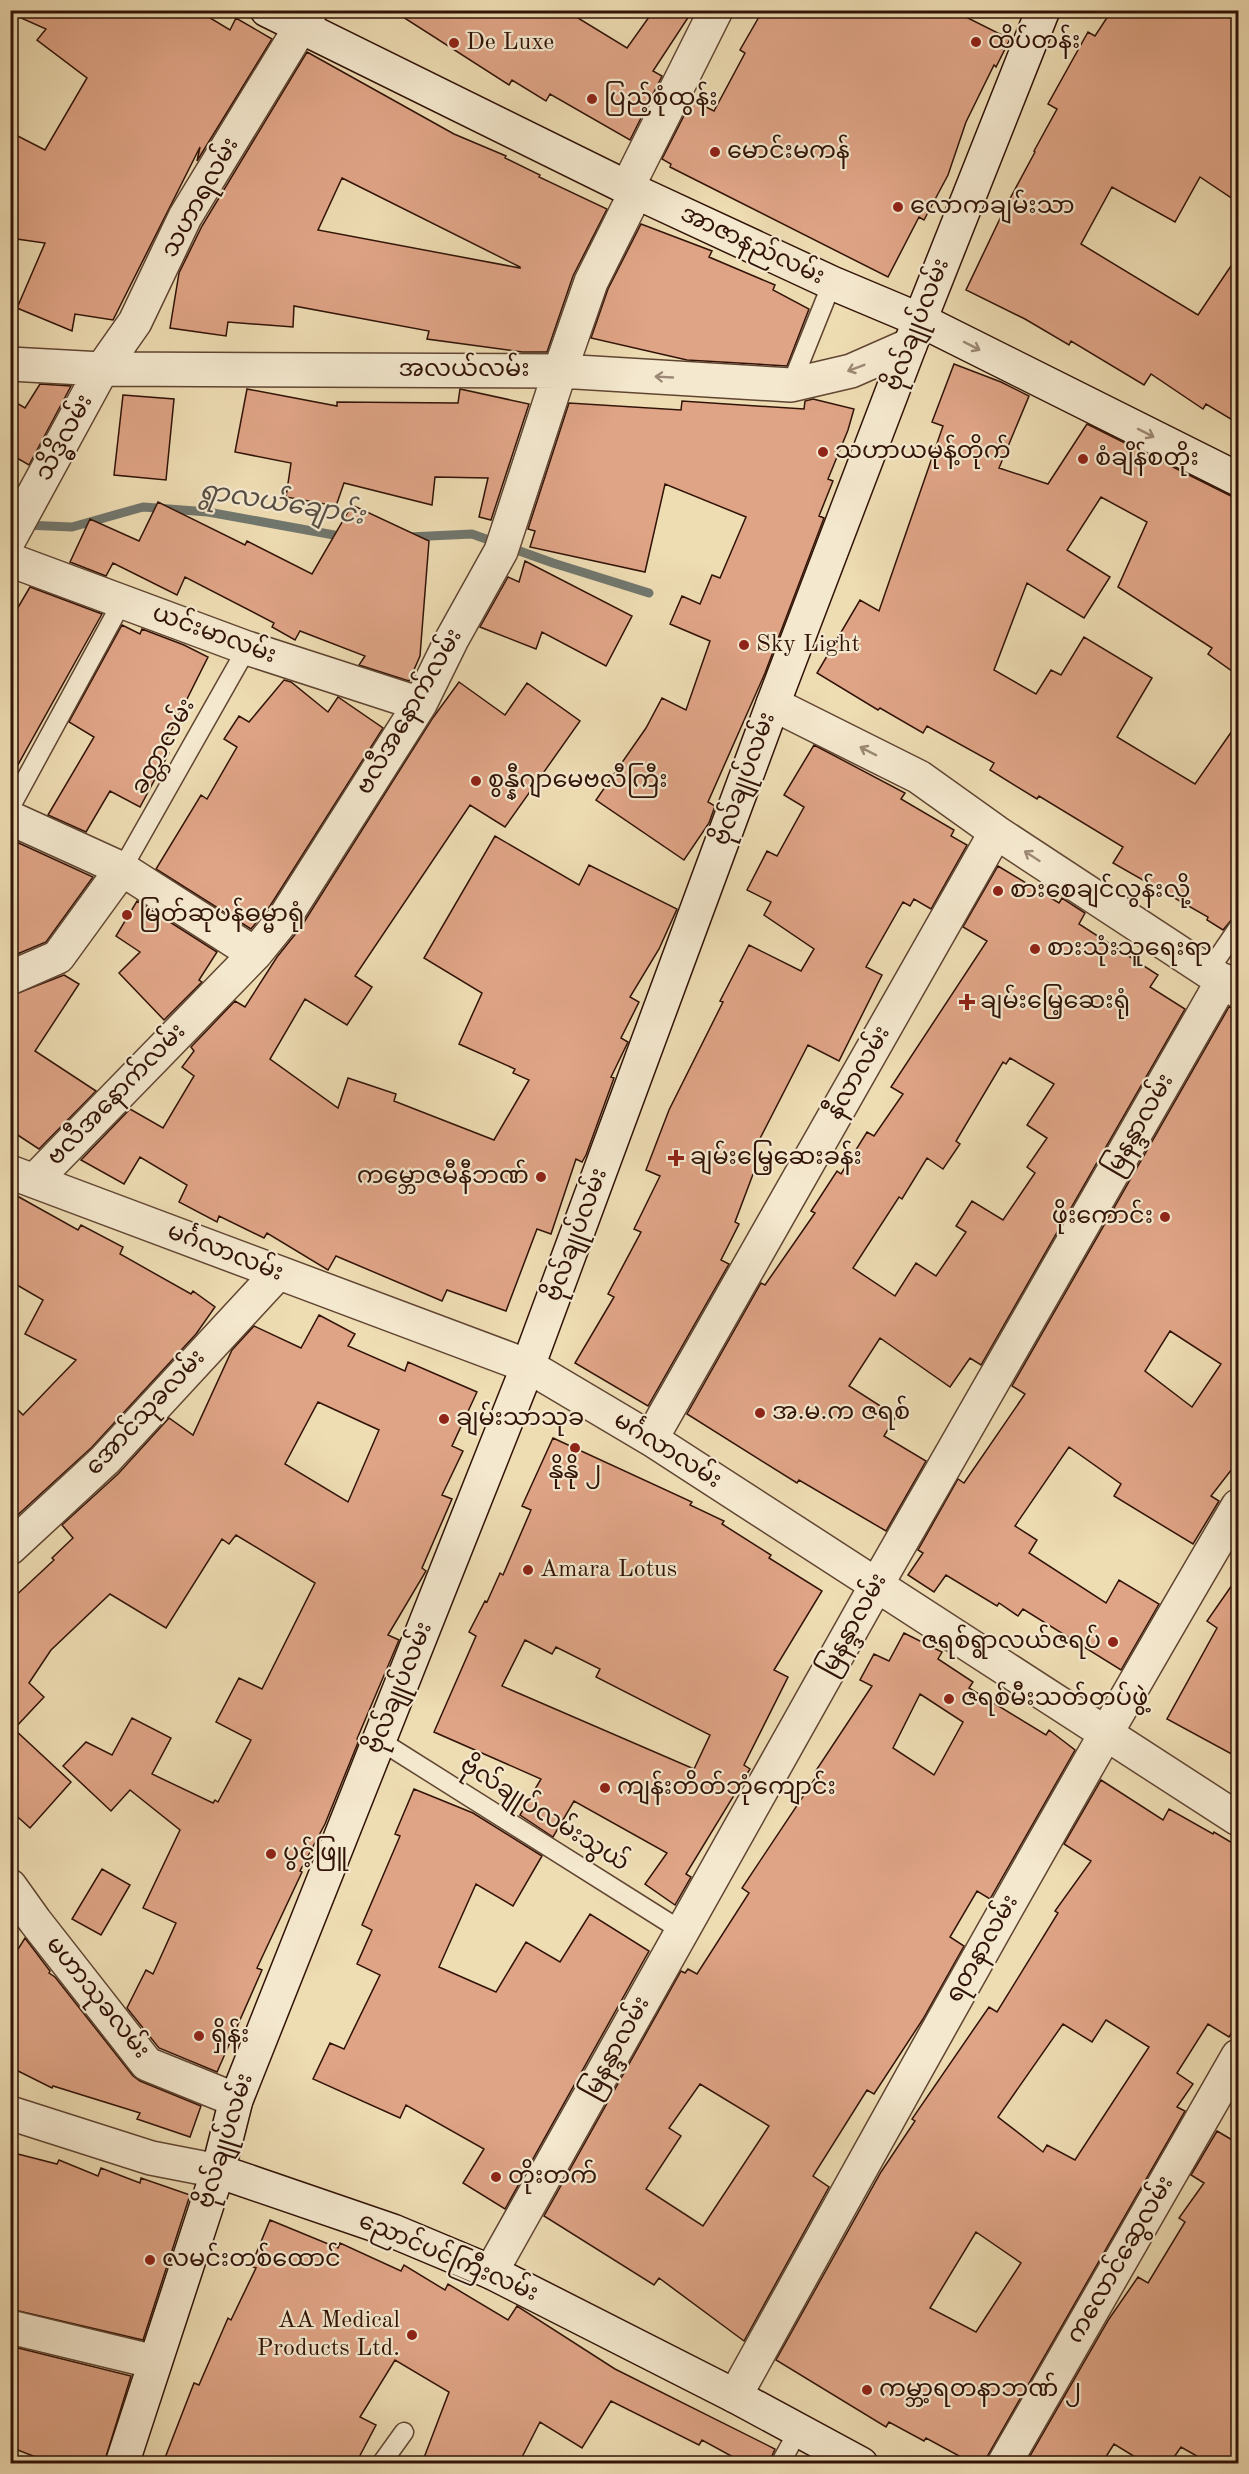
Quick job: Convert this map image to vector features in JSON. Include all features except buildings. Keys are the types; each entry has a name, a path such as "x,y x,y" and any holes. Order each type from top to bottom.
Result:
{"street":[{"name":"အာဇာနည်လမ်း","path":"267,10 306,19 632,190 832,283 915,333 1238,479"},
{"name":"ဗလီအနောက်လမ်း","path":"19,1179 255,954 285,917 420,704 452,639 501,551 591,282 716,10"},
{"name":"ဗိုလ်ချုပ်လမ်း","path":"122,2463 218,2171 236,2100 528,1366 773,704 915,333 1043,10"},
{"name":"သဟာရလမ်း","path":"102,369 135,322 185,217 306,19"},
{"name":"အလယ်လမ်း","path":"10,364 102,369 560,371 791,385 851,371 915,333"},
{"name":"သိဒ္ဓိလမ်း","path":"10,538 102,369"},
{"name":"ယင်းမာလမ်း","path":"10,560 247,648 420,704"},
{"path":"773,704 919,777 996,832 1223,981"},
{"path":"10,818 122,869 255,954"},
{"name":"နီလာလမ်း","path":"651,1439 996,832"},
{"path":"10,978 58,957 122,869"},
{"name":"မြနန္ဒာလမ်း","path":"491,2272 877,1584 1223,981"},
{"name":"မင်္ဂလာလမ်း","path":"19,1179 528,1366 651,1439 1239,1819"},
{"name":"အောင်သုခလမ်း","path":"10,1548 105,1460 278,1273"},
{"name":"ရတနာလမ်း","path":"735,2396 931,2040 1104,1733 1239,1506"},
{"name":"မဟာသုခလမ်း","path":"10,1886 147,2064 236,2100"},
{"name":"ကလောင်ဆွေလမ်း","path":"1004,2463 1239,2056"},
{"name":"ညောင်ပင်ကြီးလမ်း","path":"10,2113 151,2158 218,2171 393,2231 491,2272 861,2463"},
{"path":"10,2327 155,2362"}],"lane":[{"path":"791,385 832,283"},
{"path":"10,808 122,602"},
{"name":"ခတ္တာလမ်း","path":"122,869 247,648"},
{"path":"1223,981 1239,928"},
{"name":"ဗိုလ်ချုပ်လမ်းသွယ်","path":"379,1740 682,1931"},
{"path":"780,2463 798,2431"},
{"path":"381,2463 404,2432"}],"waterway":[{"name":"ရွာလယ်ချောင်း","path":"25,525 72,527 143,507 208,512 345,537"},
{"name":"ရွာလယ်ချောင်း","path":"409,537 472,534 553,563 649,593"}],"place":[{"name":"ထိပ်တန်း","path":"976,42"},
{"name":"De Luxe","path":"454,43"},
{"name":"ပြည့်စုံထွန်း","path":"592,99"},
{"name":"မောင်းမကန်","path":"715,152"},
{"name":"လောကချမ်းသာ","path":"898,207"},
{"name":"သဟာယမုန့်တိုက်","path":"823,452"},
{"name":"စံချိန်စတိုး","path":"1083,459"},
{"name":"Sky Light","path":"744,645"},
{"name":"စွန္နီဂျာမေဗလီကြီး","path":"476,781"},
{"name":"စားစေချင်လွန်းလို့","path":"998,891"},
{"name":"မြတ်ဆုပန်ဓမ္မာရုံ","path":"127,915"},
{"name":"စားသုံးသူရေးရာ","path":"1035,949"},
{"name":"ချမ်းမြေ့ဆေးရုံ","path":"967,1002"},
{"name":"ချမ်းမြေ့ဆေးခန်း","path":"676,1158"},
{"name":"ကမ္ဘောဇမီနီဘဏ်","path":"541,1177"},
{"name":"ဖိုးကောင်း","path":"1165,1217"},
{"name":"အ.မ.က ဇရစ်","path":"760,1413"},
{"name":"ချမ်းသာသုခ","path":"444,1419"},
{"name":"နိုနို ၂","path":"575,1448"},
{"name":"Amara Lotus","path":"528,1570"},
{"name":"ဇရစ်ရွာလယ်ဇရပ်","path":"1113,1642"},
{"name":"ဇရစ်မီးသတ်တပ်ဖွဲ့","path":"949,1699"},
{"name":"ကျန်းတိတ်ဘုံကျောင်း","path":"605,1788"},
{"name":"ပွင့်ဖြူ","path":"271,1854"},
{"name":"ရှိန်း","path":"199,2036"},
{"name":"တိုးတက်","path":"496,2177"},
{"name":"လမင်းတစ်ထောင်","path":"150,2260"},
{"name":"AA Medical Products Ltd.","path":"412,2335"},
{"name":"ကမ္ဘာ့ရတနာဘဏ် ၂","path":"867,2390"}]}
